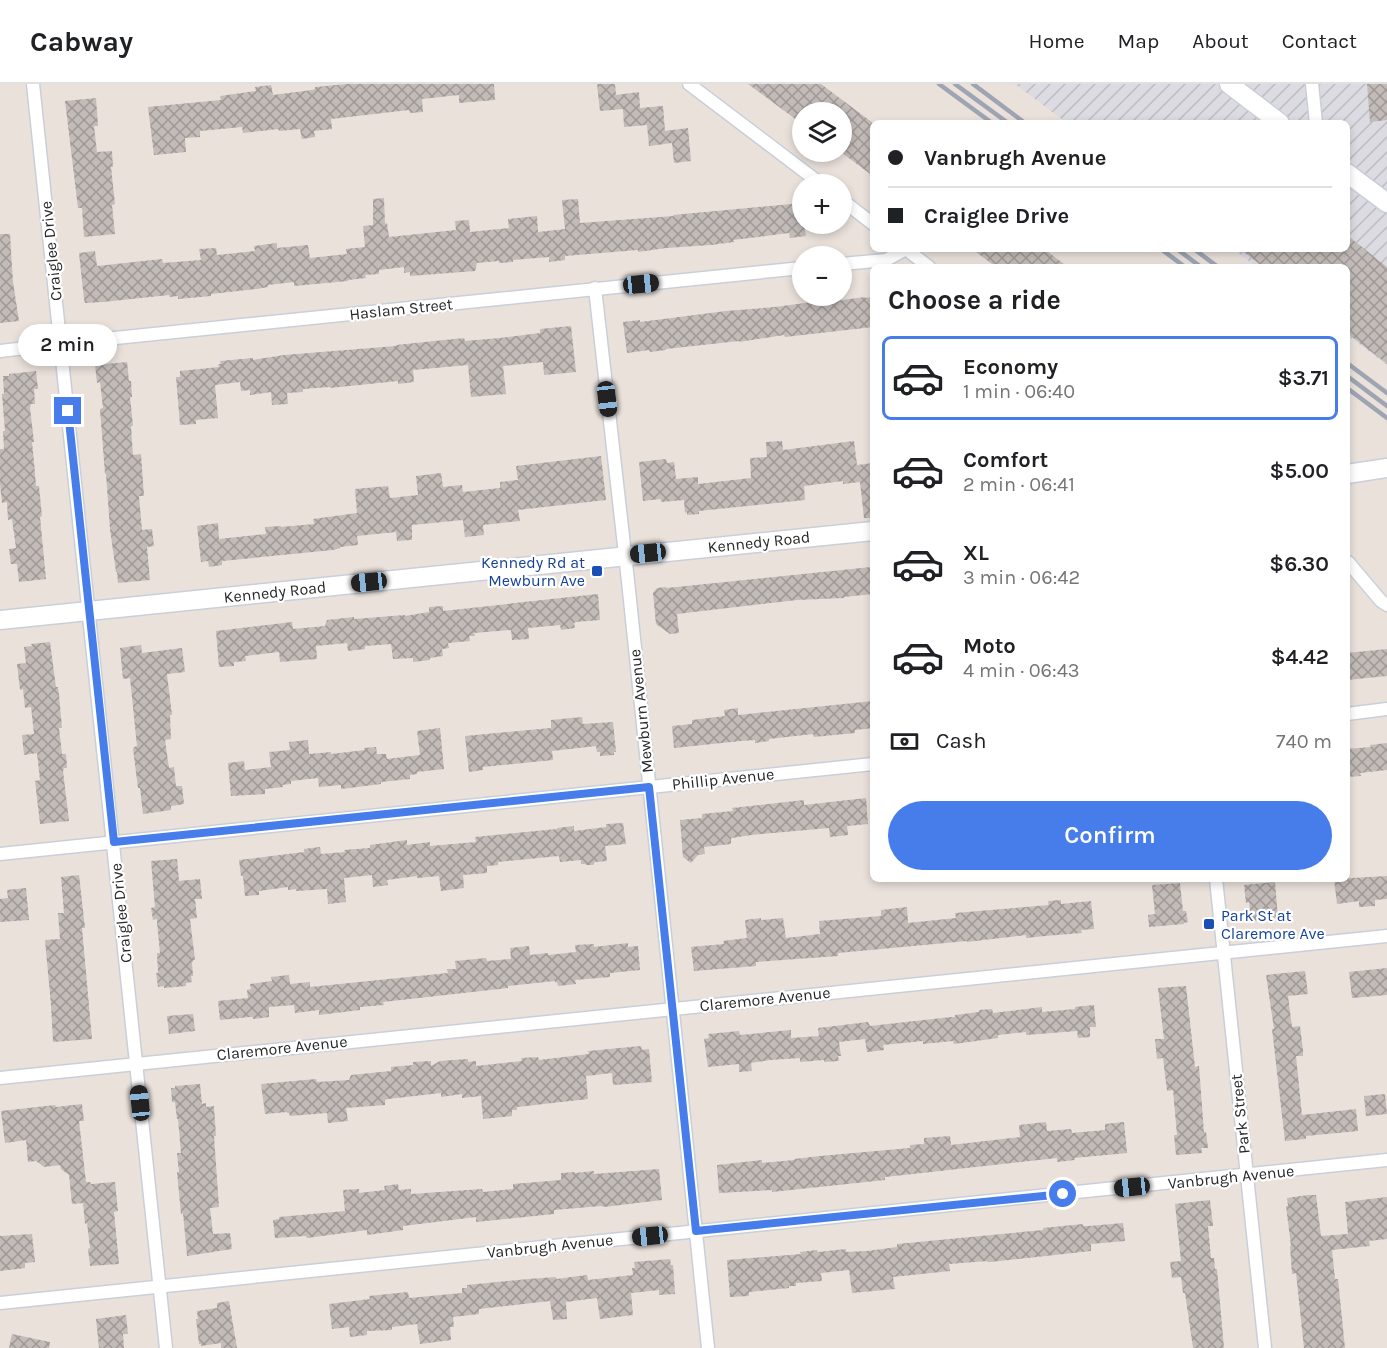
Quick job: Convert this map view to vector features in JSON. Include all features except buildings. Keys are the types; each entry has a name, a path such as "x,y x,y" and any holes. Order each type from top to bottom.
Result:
{"street":[{"name":"Craiglee Drive","path":"33,84 166,1348"},
{"path":"689,84 808,174"},
{"path":"1229,84 1276,120"},
{"path":"1312,84 1316,120"},
{"path":"1350,175 1387,203"},
{"path":"852,208 870,222"},
{"path":"852,263 886,260 901,252"},
{"path":"910,252 925,264"},
{"name":"Haslam Street","path":"0,351 792,269"},
{"name":"Mewburn Avenue","path":"595,288 708,1348"},
{"path":"1350,474 1387,468"},
{"name":"Kennedy Road","path":"0,620 870,531"},
{"path":"1350,564 1387,605"},
{"path":"1350,714 1387,709"},
{"name":"Phillip Avenue","path":"0,854 870,764"},
{"name":"Park Street","path":"1216,882 1265,1348"},
{"name":"Claremore Avenue","path":"0,1078 1387,936"},
{"name":"Vanbrugh Avenue","path":"0,1304 1387,1160"}],"shaded area":[{"path":"1015,84 1387,84 1387,365 1350,337 1350,264 1253,264 1237,252 1350,252 1350,120 1063,120"}],"railway":[{"path":"939,84 988,120"},
{"path":"955,84 1004,120"},
{"path":"973,84 1021,120"},
{"path":"1165,252 1181,264"},
{"path":"1181,252 1197,264"},
{"path":"1198,252 1214,264"},
{"path":"1350,365 1387,393"},
{"path":"1350,378 1387,406"},
{"path":"1350,390 1387,418"}],"place":[{"name":"Kennedy Rd at Mewburn Ave","path":"597,571"},
{"name":"Park St at Claremore Ave","path":"1209,924"}],"route":[{"path":"68,411 114,842 649,787 696,1231 1063,1194"}]}
